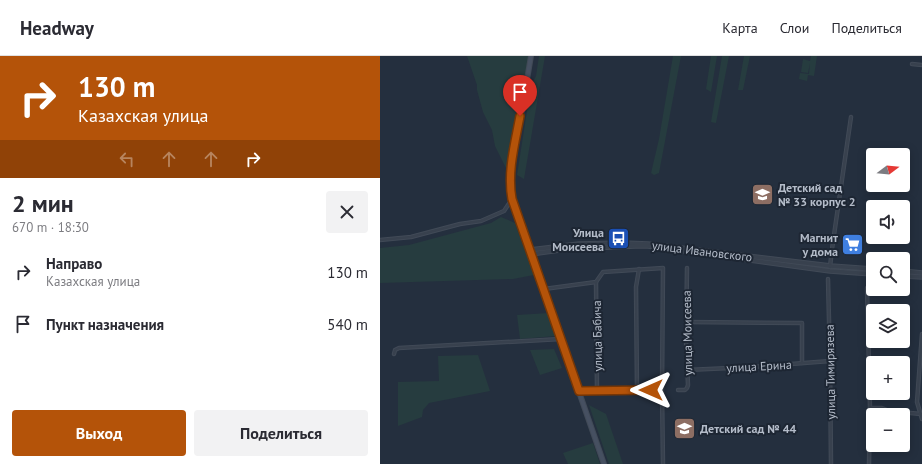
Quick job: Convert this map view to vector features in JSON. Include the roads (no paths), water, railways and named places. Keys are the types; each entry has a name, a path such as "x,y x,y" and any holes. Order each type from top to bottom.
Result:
{"main road":[{"path":"531,56 510,174 510,188 512,199 530,252 604,464"}],"street":[{"path":"912,64 922,65"},
{"path":"830,271 851,117"},
{"path":"380,240 411,237 460,224 481,221 504,211 512,199"},
{"name":"улица Ивановского","path":"530,252 579,244 623,243 866,268"},
{"name":"улица Ивановского","path":"530,252 648,246 830,271 866,274"},
{"path":"544,289 596,282 603,272 663,268 663,464"},
{"name":"улица Моисеева","path":"678,390 685,390 687,388 687,268"},
{"path":"637,390 636,287 640,269"},
{"path":"910,272 922,273"},
{"path":"910,276 922,277"},
{"name":"улица Тимирязева","path":"828,279 831,464"},
{"name":"улица Бабича","path":"596,282 597,390"},
{"path":"867,296 870,408"},
{"path":"686,322 802,323 802,363"},
{"path":"922,334 917,402 922,419"},
{"path":"394,354 395,350 399,348 561,339"},
{"name":"улица Ерина","path":"688,370 830,361"},
{"path":"579,391 662,390"},
{"path":"910,413 921,414"},
{"path":"869,452 869,464"}],"place":[{"name":"Детский сад № 33 корпус 2","path":"762,194"},
{"name":"Улица Моисеева","path":"619,239"},
{"name":"Магнит у дома","path":"853,244"},
{"name":"Детский сад № 44","path":"684,428"}]}
